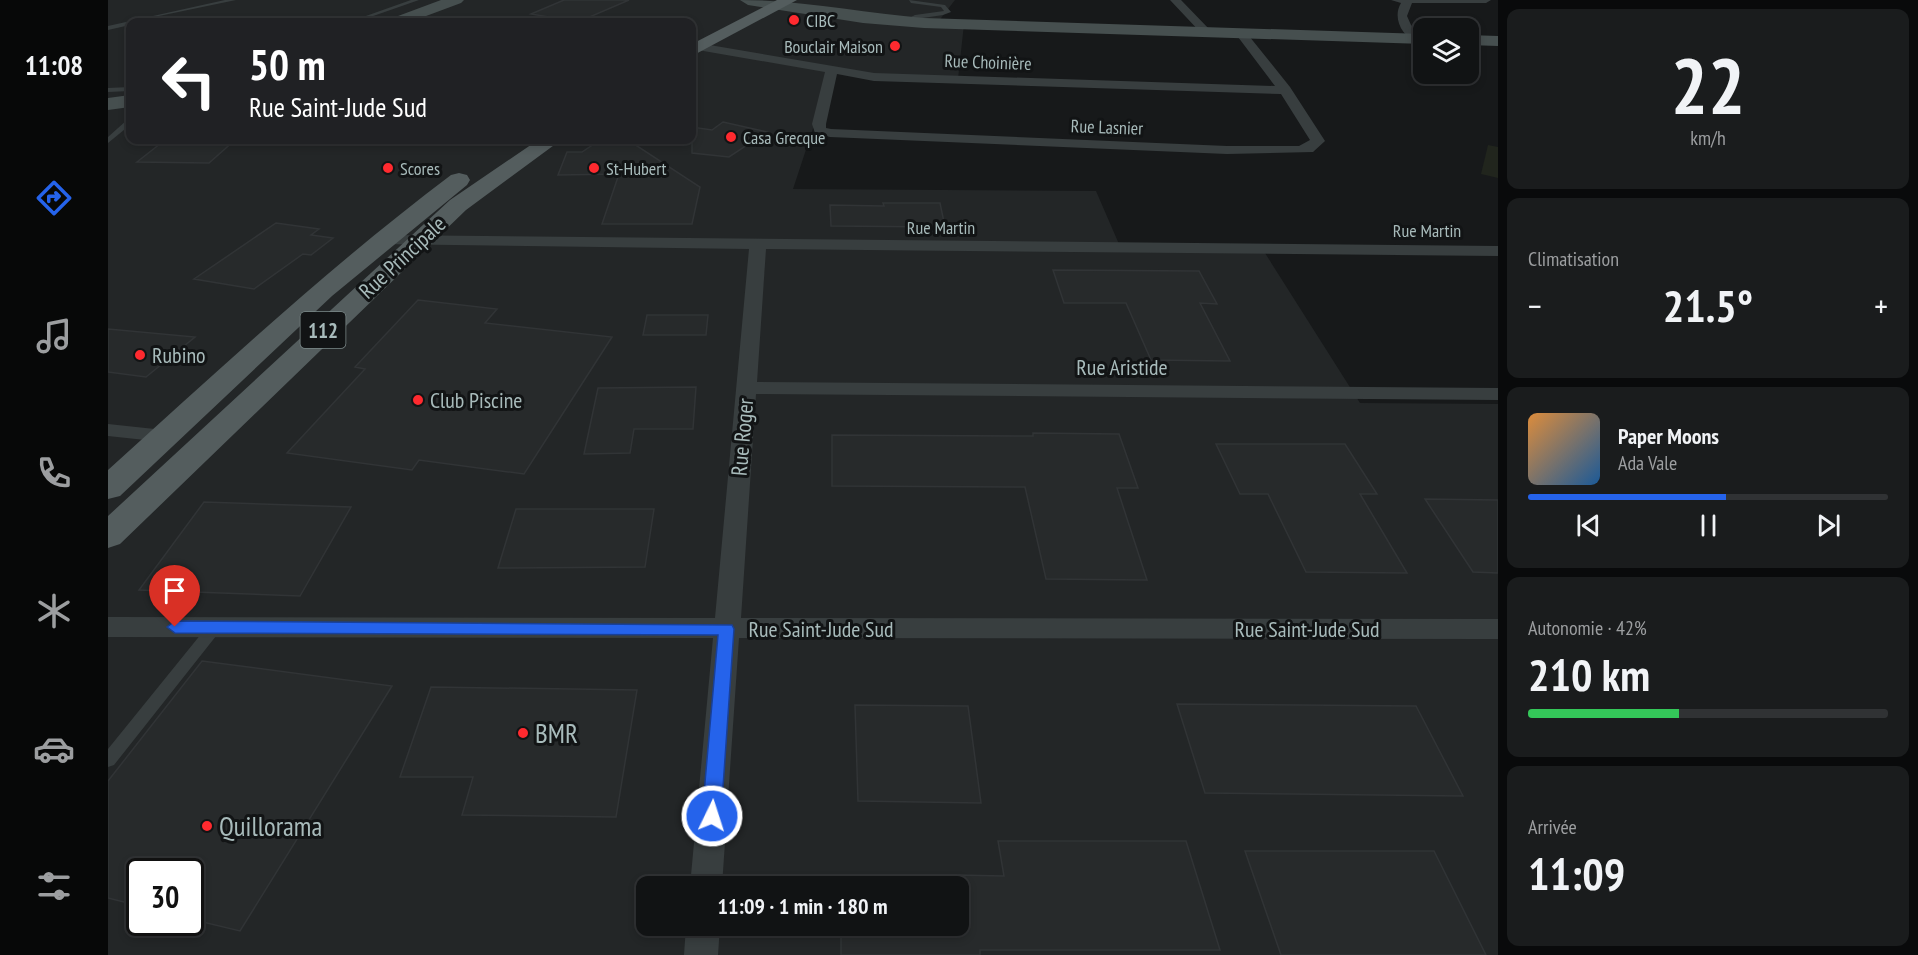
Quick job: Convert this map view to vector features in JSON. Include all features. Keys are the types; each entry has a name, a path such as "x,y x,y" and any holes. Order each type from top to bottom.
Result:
{"main road":[{"path":"731,11 750,0"},
{"path":"696,46 784,2"},
{"name":"Rue Principale","path":"108,488 273,336 423,206 508,144"},
{"name":"Rue Principale","path":"108,536 458,205 545,144"}],"street":[{"path":"407,18 456,0"},
{"path":"750,0 784,2 905,21 1413,39"},
{"path":"1175,0 1206,32"},
{"path":"1413,34 1403,27 1401,17 1404,0 1486,0"},
{"name":"Rue Lasnier","path":"832,71 819,124 820,130 830,133 1227,150 1308,149 1318,141 1285,90 1241,33"},
{"path":"1479,40 1498,41"},
{"name":"Rue Choinière","path":"696,48 874,77 1285,90"},
{"path":"108,104 126,102"},
{"name":"Rue Martin","path":"384,240 1498,250"},
{"name":"Rue Roger","path":"707,876 758,245"},
{"name":"Rue Aristide","path":"747,388 1498,394"},
{"path":"108,430 164,436"},
{"name":"Rue Saint-Jude Sud","path":"108,627 1498,629"},
{"path":"701,955 702,936"}],"lane":[{"path":"150,18 233,0"},
{"path":"364,18 416,0"},
{"path":"905,21 911,16 938,16 943,6 911,1"},
{"path":"108,28 126,23"},
{"path":"108,90 126,89"},
{"path":"108,141 126,125"},
{"path":"108,760 215,627"}],"shaded area":[{"path":"108,0 955,0 938,22 964,24 958,79 832,71 793,189 1096,191 1122,251 1265,253 1360,403 1498,404 1498,955 705,955 707,936 969,936 969,876 712,876 765,262 726,629 707,876 636,876 636,936 702,936 701,955 108,955"},
{"path":"1488,145 1498,147 1498,178 1481,174"}],"building":[{"path":"564,0 629,0 587,18 554,18 531,14"},
{"path":"723,122 767,132 729,157 692,153 692,144 696,144 696,128 712,130"},
{"path":"160,144 230,144 209,163 137,162"},
{"path":"594,144 634,144 700,187 692,224 602,224 619,174 558,175 567,152 582,152"},
{"path":"883,203 940,203 945,227 831,226 830,205 884,206"},
{"path":"276,223 319,229 311,235 333,238 311,255 303,254 254,289 194,279"},
{"path":"1053,270 1199,271 1217,304 1200,303 1230,361 1151,360 1126,303 1064,303"},
{"path":"418,300 497,309 485,323 612,337 524,474 419,460 412,470 287,453 365,369 355,367"},
{"path":"647,315 708,315 706,335 643,335"},
{"name":"Rubino","path":"108,329 195,337 146,377 108,372"},
{"path":"696,387 693,429 634,429 630,453 584,454 598,388"},
{"path":"1033,433 1119,434 1138,488 1117,488 1147,580 1046,579 1025,487 832,486 832,435 1033,436"},
{"path":"1216,444 1345,444 1377,494 1360,494 1407,573 1306,572 1268,494 1240,494"},
{"path":"1425,499 1498,500 1498,573 1473,572"},
{"path":"204,502 351,507 300,596 139,590"},
{"path":"516,509 654,509 645,567 498,568"},
{"name":"Quillorama","path":"202,661 392,686 240,931 204,922 204,858 126,858 126,902 108,898 108,781"},
{"name":"BMR","path":"431,687 637,690 616,817 462,815 473,777 400,777"},
{"path":"1177,704 1416,706 1463,796 1205,793"},
{"path":"855,705 968,706 981,803 858,801"},
{"path":"998,841 1186,841 1220,950 980,950 980,955 841,955 841,936 969,936 969,876 958,875 1004,876"},
{"path":"1245,851 1434,851 1486,955 1281,955"}],"place":[{"name":"CIBC","path":"794,20"},
{"name":"Bouclair Maison","path":"895,46"},
{"name":"Casa Grecque","path":"731,137"},
{"name":"Scores","path":"388,168"},
{"name":"St-Hubert","path":"594,168"},
{"name":"Rubino","path":"140,355"},
{"name":"Club Piscine","path":"418,400"},
{"name":"BMR","path":"523,733"},
{"name":"Quillorama","path":"207,826"}],"route":[{"path":"175,627 726,629 712,816"}]}
